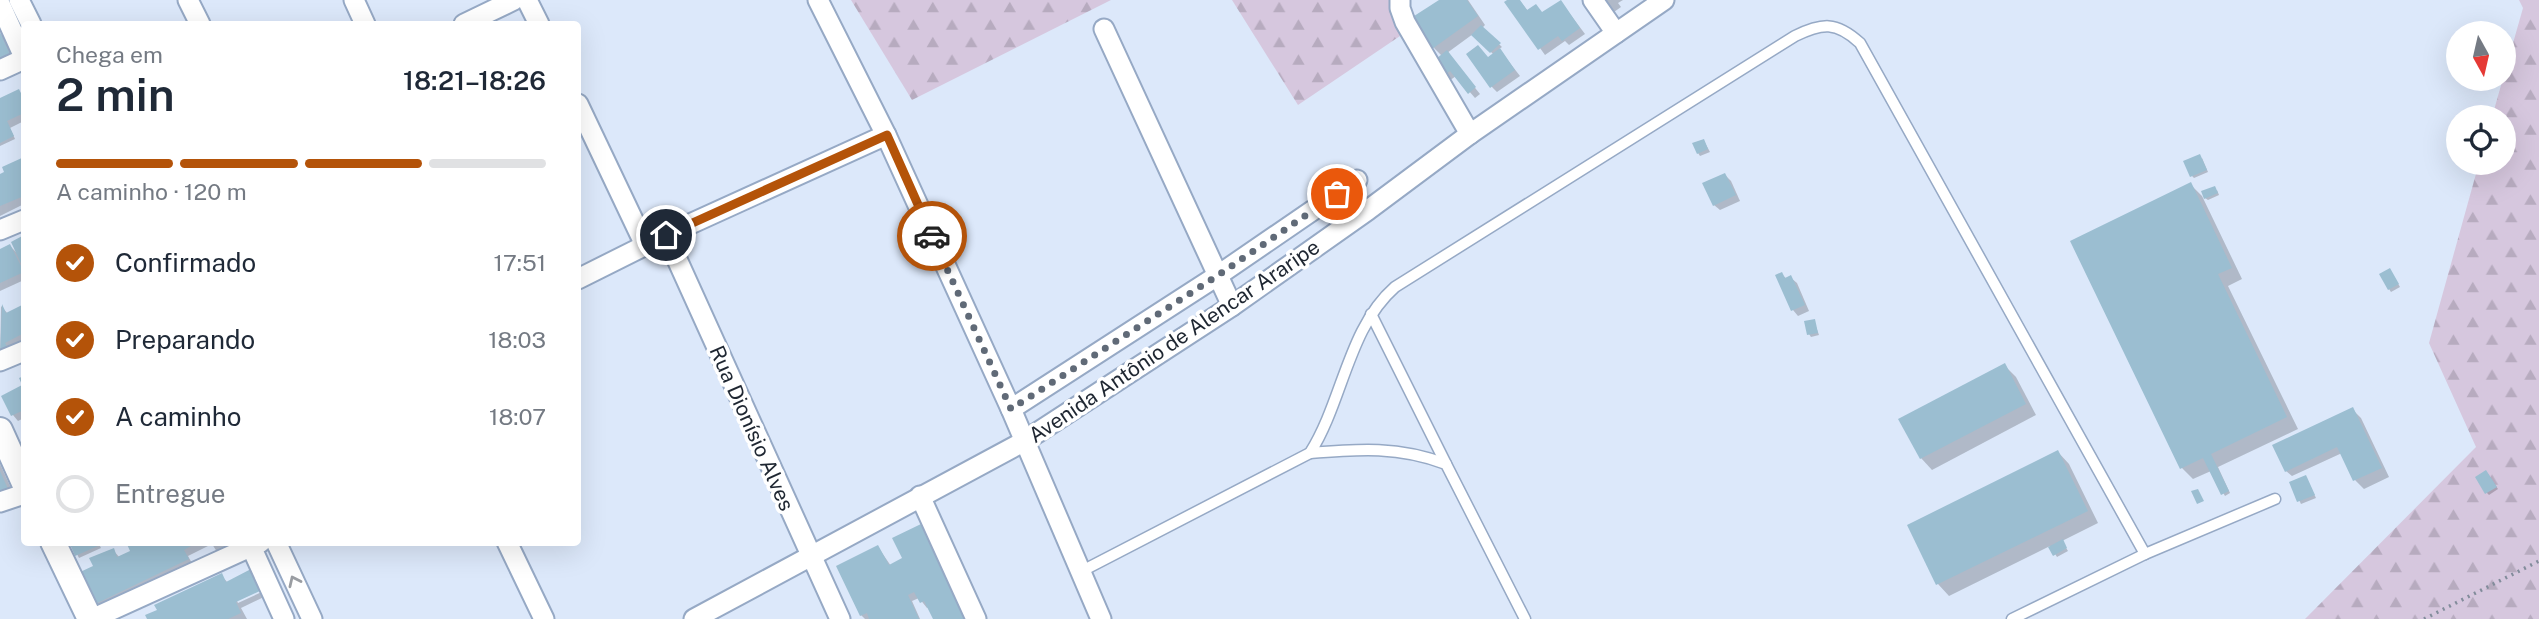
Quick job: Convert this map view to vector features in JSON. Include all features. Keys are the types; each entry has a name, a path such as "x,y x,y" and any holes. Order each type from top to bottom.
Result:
{"street":[{"path":"19,0 30,21"},
{"path":"188,0 198,21"},
{"path":"354,0 364,21"},
{"path":"470,21 514,0"},
{"path":"527,0 538,21"},
{"path":"818,0 887,135 1011,409 1101,619"},
{"path":"1400,0 1399,8 1405,22 1470,134"},
{"path":"1592,0 1616,33"},
{"name":"Avenida Antônio de Alencar Araripe","path":"694,619 1023,442 1232,306 1470,134 1664,0"},
{"path":"0,4 21,51"},
{"path":"1104,29 1232,306"},
{"path":"0,70 21,60"},
{"path":"581,110 645,245"},
{"path":"581,277 666,235 887,135"},
{"path":"1011,409 1217,276 1357,180"},
{"path":"0,230 21,221"},
{"name":"Rua Dionísio Alves","path":"666,235 840,619"},
{"path":"0,361 21,352"},
{"path":"0,430 21,476"},
{"path":"0,502 21,495"},
{"path":"920,496 976,619"},
{"path":"55,546 91,619 250,546"},
{"path":"255,546 284,619"},
{"path":"278,546 312,619"},
{"path":"509,546 544,619"}],"lane":[{"path":"1310,453 1327,423 1360,335 1381,300 1395,287 1795,36 1821,25 1835,26 1851,34 1866,53 2145,554"},
{"path":"1371,314 1525,619"},
{"path":"1082,570 1310,453 1396,450 1417,453 1446,464"},
{"path":"2012,619 2145,554 2275,499"}],"path":[{"path":"2424,619 2539,561"}],"green space":[{"path":"851,0 1111,0 912,100"},
{"path":"1232,0 1389,0 1400,36 1298,105"},
{"path":"2519,0 2539,0 2539,619 2305,619 2476,447 2429,343 2476,175 2516,175 2516,105 2495,105 2499,91 2516,91 2516,33 2523,8"}],"building":[{"path":"1439,0 1467,0 1478,16 1432,49 1411,18"},
{"path":"1520,0 1527,10 1536,4 1542,12 1561,0 1580,28 1562,41 1558,36 1538,50 1504,2"},
{"path":"1481,25 1501,43 1490,53 1471,35"},
{"path":"0,32 13,61 0,67"},
{"path":"1478,45 1488,57 1500,48 1515,70 1490,88 1466,54"},
{"path":"1447,50 1476,87 1468,94 1450,71 1442,77 1431,63"},
{"path":"19,89 21,93 21,114 7,121 14,136 0,143 0,98"},
{"path":"1704,139 1708,149 1697,154 1692,143"},
{"path":"2200,154 2207,170 2190,177 2183,161"},
{"path":"21,158 21,197 0,206 0,174 4,172 2,167"},
{"path":"1725,173 1736,195 1713,206 1702,183"},
{"path":"2191,182 2232,268 2218,274 2287,417 2211,454 2229,491 2221,495 2203,458 2180,469 2070,241"},
{"path":"2215,186 2218,193 2204,199 2201,191"},
{"path":"21,237 21,264 11,242"},
{"path":"10,244 21,266 21,273 0,283 0,249"},
{"path":"2390,268 2399,284 2388,290 2379,274"},
{"path":"1782,272 1785,278 1791,275 1805,305 1791,311 1775,275"},
{"path":"2,304 6,313 21,306 21,335 5,343 10,352 0,357"},
{"path":"1815,319 1818,333 1807,335 1804,321"},
{"path":"2005,363 2026,404 1920,459 1898,419"},
{"path":"21,386 21,411 11,416 1,396"},
{"path":"2353,407 2382,468 2353,481 2337,447 2285,472 2272,445"},
{"path":"2058,450 2088,511 1936,585 1907,525"},
{"path":"2486,470 2497,487 2485,494 2475,477"},
{"path":"0,471 8,489 0,492"},
{"path":"2306,475 2315,495 2297,502 2289,482"},
{"path":"2198,489 2204,501 2197,504 2191,491"},
{"path":"921,524 967,619 933,619 924,601 920,603 914,592 908,595 919,619 869,619 867,613 860,616 836,566 878,545 889,565 902,558 892,538"},
{"path":"2063,539 2067,548 2053,556 2048,547"},
{"path":"71,546 98,546 75,556"},
{"path":"128,546 191,546 184,550 189,559 93,605 78,573 93,566 89,558 114,548 117,557 130,551"},
{"path":"251,569 262,590 236,602 241,613 228,619 147,619 145,615 157,610 154,605 222,573 226,582"}],"way so far":[{"path":"932,236 1011,409 1217,276 1337,194"}],"route":[{"path":"666,235 887,135 932,236"}]}
